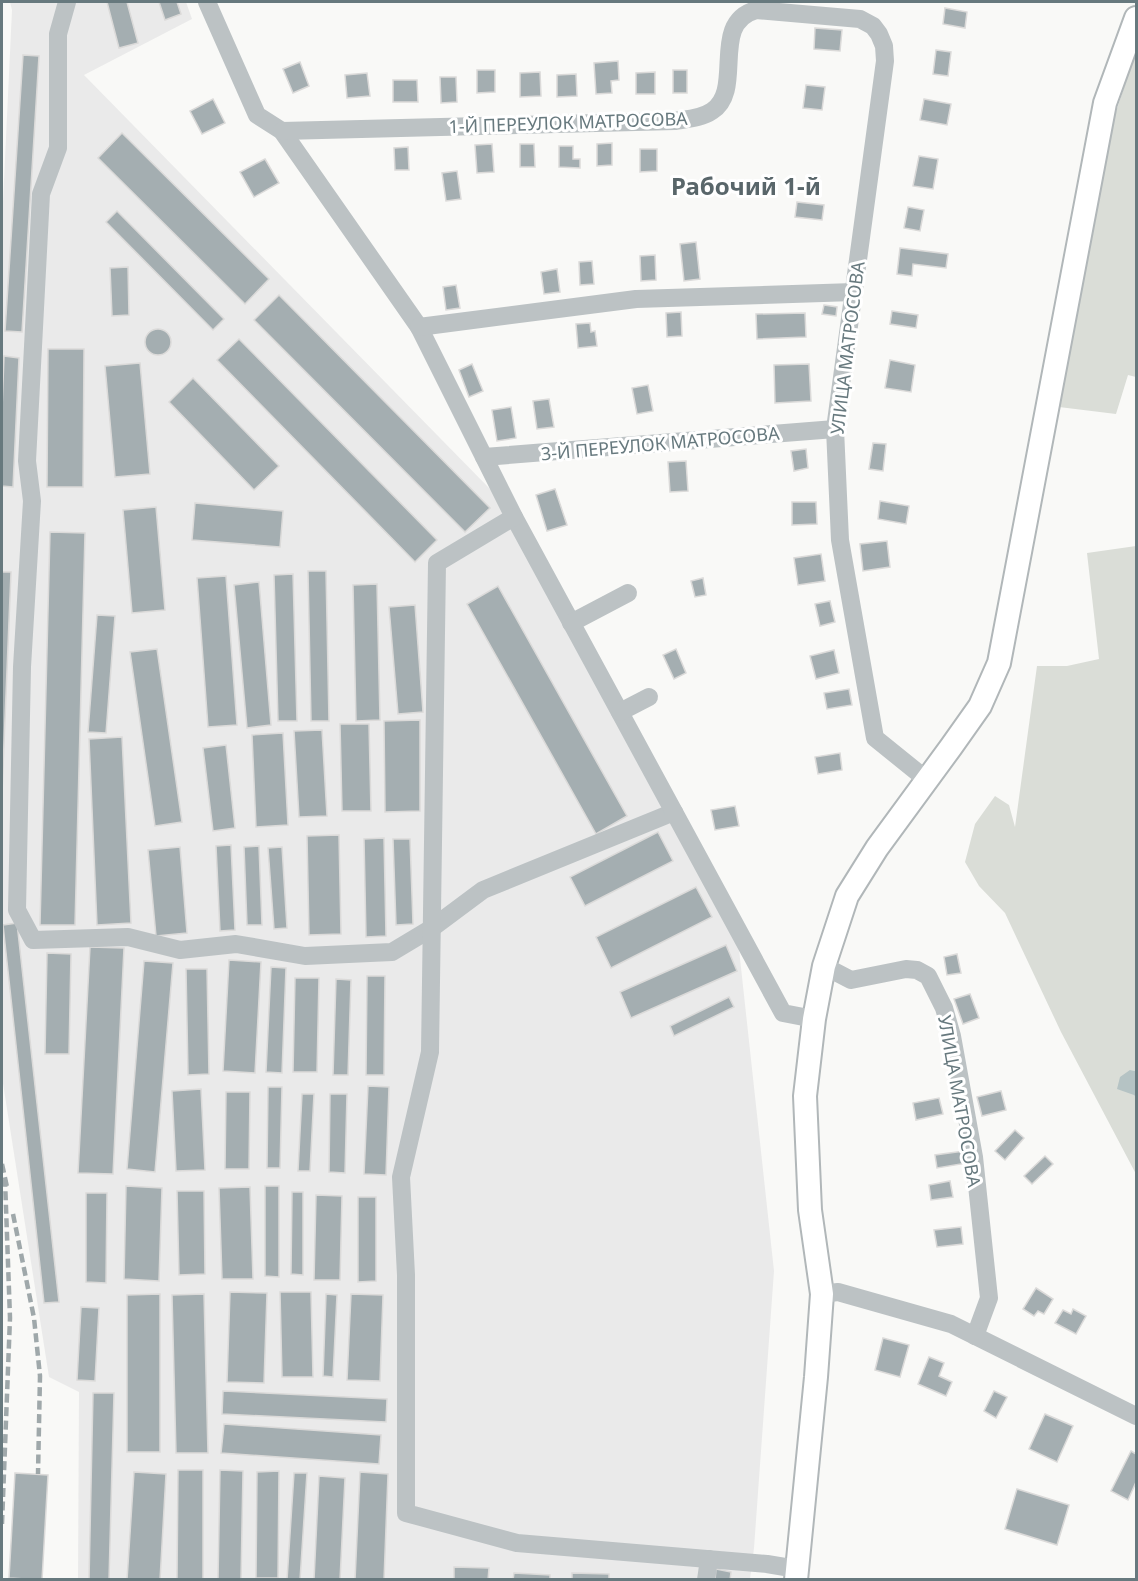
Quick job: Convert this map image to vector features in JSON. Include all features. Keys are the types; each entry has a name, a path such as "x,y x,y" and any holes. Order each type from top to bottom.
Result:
{"main road":[{"path":"796,1574 822,1294 810,1210 805,1096 814,1019 824,966 846,896 877,848 980,706 999,663 1105,103 1137,18"}],"street":[{"path":"67,2 58,34 58,148 41,194 27,461 32,501 22,668 17,910 33,940 128,938 180,950 236,944 305,956 392,952 432,928 483,890 674,812"},
{"path":"207,2 257,115 282,131 419,327 513,517 783,1013 814,1019"},
{"name":"1-Й ПЕРЕУЛОК МАТРОСОВА","path":"282,131 684,120 713,111 722,100 726,89 731,34 741,16 747,12 756,10 860,20 873,26 879,34"},
{"name":"УЛИЦА МАТРОСОВА","path":"879,34 884,46 885,61 835,429 840,540 875,738 927,780"},
{"path":"419,327 636,298 854,292"},
{"name":"3-Й ПЕРЕУЛОК МАТРОСОВА","path":"484,457 835,429"},
{"path":"513,517 437,563 430,1052 401,1177 406,1275 406,1513 517,1543 767,1564 796,1574"},
{"path":"571,623 628,593"},
{"path":"620,712 649,697"},
{"name":"УЛИЦА МАТРОСОВА","path":"824,966 851,980 906,969 917,970 928,976 944,1008 974,1157 989,1298 975,1336"},
{"path":"822,1294 838,1292 951,1324 1137,1416"},
{"path":"706,1580 709,1559"}],"shaded area":[{"path":"10,2 186,2 192,19 84,75 491,490 738,940 774,1271 750,1579 78,1579 79,1392 49,1377 2,1077 2,223 12,10"},
{"path":"1136,51 1136,377 1128,375 1116,414 1059,407 1114,118"},
{"path":"1136,546 1136,1071 1130,1070 1136,1098 1136,1174 1061,1032 1005,913 979,886 965,862 975,824 995,796 1009,805 1015,827 1037,666 1067,666 1099,659 1087,553"},
{"path":"1130,1070 1136,1071 1136,1098 1134,1095 1117,1089 1120,1077"}],"building":[{"path":"107,2 127,2 138,43 119,48"},
{"path":"159,2 177,2 181,14 165,20"},
{"path":"945,8 967,12 965,28 943,24"},
{"path":"815,28 842,30 840,51 814,49"},
{"path":"936,50 951,52 948,76 933,74"},
{"path":"23,55 39,56 22,332 5,331"},
{"path":"618,61 619,80 611,81 612,93 596,94 594,63"},
{"path":"300,62 309,86 293,93 283,69"},
{"path":"477,70 495,70 495,92 477,93"},
{"path":"673,70 687,70 687,93 673,93"},
{"path":"540,72 541,96 520,97 520,73"},
{"path":"655,72 655,94 636,94 636,73"},
{"path":"367,73 370,96 347,98 345,75"},
{"path":"576,74 577,96 557,97 557,75"},
{"path":"440,77 456,77 457,102 441,103"},
{"path":"393,80 417,80 418,102 393,102"},
{"path":"806,85 825,87 822,110 803,108"},
{"path":"213,99 225,123 202,134 190,111"},
{"path":"924,99 951,104 947,125 920,120"},
{"path":"122,133 269,279 245,304 98,158"},
{"path":"612,143 612,165 597,166 597,144"},
{"path":"492,144 494,172 477,173 475,145"},
{"path":"520,144 534,144 535,167 520,167"},
{"path":"559,146 573,146 573,159 580,159 580,168 559,167"},
{"path":"408,147 409,170 395,170 394,148"},
{"path":"640,149 657,149 657,171 640,172"},
{"path":"919,156 938,159 933,189 913,186"},
{"path":"265,159 279,183 254,197 240,172"},
{"path":"457,171 461,199 446,201 442,173"},
{"path":"797,202 824,205 822,220 795,217"},
{"path":"908,207 924,210 920,231 904,228"},
{"path":"117,211 224,319 213,330 106,222"},
{"path":"696,242 700,279 684,281 680,244"},
{"path":"900,248 948,254 946,268 913,264 912,276 897,274"},
{"path":"655,255 656,280 641,281 640,256"},
{"path":"592,261 594,284 580,285 579,262"},
{"path":"128,267 129,315 112,316 110,268"},
{"path":"557,269 560,292 544,294 541,272"},
{"path":"456,285 460,308 446,310 443,287"},
{"path":"279,295 490,508 465,532 254,320"},
{"path":"824,305 837,307 836,316 822,314"},
{"path":"892,311 918,315 916,328 890,324"},
{"path":"681,312 682,336 667,337 666,313"},
{"path":"805,313 806,337 757,339 756,314"},
{"path":"590,323 591,332 595,331 597,346 578,348 576,324"},
{"path":"158,329 167,333 171,342 167,351 158,355 149,351 145,342 149,333"},
{"path":"239,339 437,540 415,562 217,360"},
{"path":"48,349 84,349 83,487 47,487"},
{"path":"4,356 19,358 13,487 2,486"},
{"path":"890,360 915,365 911,392 885,388"},
{"path":"140,363 150,474 115,477 105,366"},
{"path":"472,364 483,391 469,397 459,370"},
{"path":"809,364 811,401 775,403 774,365"},
{"path":"193,378 279,466 254,490 169,402"},
{"path":"648,385 653,411 637,414 632,388"},
{"path":"549,399 554,427 537,429 533,401"},
{"path":"511,407 516,438 497,441 492,410"},
{"path":"873,443 886,444 883,471 869,469"},
{"path":"806,449 808,468 794,471 791,451"},
{"path":"686,461 688,491 670,492 668,462"},
{"path":"555,489 567,525 547,531 536,495"},
{"path":"880,501 909,506 906,524 878,519"},
{"path":"792,502 816,502 817,524 792,525"},
{"path":"195,503 283,511 280,547 192,540"},
{"path":"156,507 165,610 132,613 123,510"},
{"path":"50,532 85,533 75,925 40,925"},
{"path":"887,541 890,567 863,571 860,544"},
{"path":"821,554 825,581 798,585 794,558"},
{"path":"308,571 326,571 329,721 311,721"},
{"path":"2,572 11,572 2,793"},
{"path":"293,574 297,721 278,721 274,575"},
{"path":"226,576 237,725 208,727 197,578"},
{"path":"703,578 706,595 695,597 691,581"},
{"path":"259,582 271,725 247,728 234,585"},
{"path":"377,584 380,720 356,721 353,585"},
{"path":"498,586 627,816 596,834 467,604"},
{"path":"830,601 835,622 820,626 815,604"},
{"path":"415,605 423,712 398,714 389,607"},
{"path":"97,615 115,616 106,733 88,732"},
{"path":"157,649 182,822 155,826 130,652"},
{"path":"676,649 686,673 674,679 663,655"},
{"path":"834,650 839,673 816,679 810,656"},
{"path":"849,689 852,705 827,709 824,693"},
{"path":"420,720 420,811 385,812 384,721"},
{"path":"340,724 369,724 371,811 342,811"},
{"path":"322,730 327,816 299,817 294,731"},
{"path":"283,733 288,825 256,827 252,735"},
{"path":"122,737 131,923 97,925 89,739"},
{"path":"226,745 235,828 213,831 203,748"},
{"path":"840,753 842,770 818,774 815,757"},
{"path":"735,806 739,826 715,830 711,810"},
{"path":"658,832 673,861 585,906 570,877"},
{"path":"339,835 341,934 309,935 307,836"},
{"path":"384,838 386,936 366,937 364,839"},
{"path":"393,839 410,839 413,924 396,925"},
{"path":"231,845 235,930 220,931 216,846"},
{"path":"259,846 262,925 247,925 244,847"},
{"path":"180,847 187,933 156,936 148,850"},
{"path":"282,847 287,928 274,929 268,848"},
{"path":"696,887 712,917 611,968 596,937"},
{"path":"17,923 59,1302 44,1303 3,925"},
{"path":"726,945 737,971 631,1018 620,992"},
{"path":"90,947 124,948 113,1174 78,1173"},
{"path":"47,953 71,954 69,1054 45,1054"},
{"path":"957,954 961,973 947,975 944,957"},
{"path":"229,960 261,962 255,1073 223,1071"},
{"path":"144,961 173,963 155,1172 127,1169"},
{"path":"271,967 286,968 282,1073 266,1072"},
{"path":"186,969 207,969 209,1074 188,1075"},
{"path":"367,976 385,976 384,1075 366,1075"},
{"path":"295,978 319,978 317,1072 293,1072"},
{"path":"336,979 351,980 348,1075 333,1075"},
{"path":"970,994 979,1018 963,1024 954,999"},
{"path":"729,997 734,1007 674,1036 670,1026"},
{"path":"368,1086 389,1087 386,1175 364,1174"},
{"path":"268,1087 282,1087 280,1168 267,1168"},
{"path":"201,1089 205,1170 176,1171 172,1091"},
{"path":"1001,1091 1006,1110 982,1116 977,1097"},
{"path":"226,1092 250,1092 249,1169 225,1169"},
{"path":"302,1094 314,1094 310,1171 298,1171"},
{"path":"330,1094 347,1094 345,1173 329,1172"},
{"path":"939,1098 943,1114 916,1120 913,1103"},
{"path":"1015,1130 1024,1138 1005,1160 995,1151"},
{"path":"964,1151 967,1163 937,1168 935,1155"},
{"path":"1045,1156 1053,1164 1032,1184 1024,1176"},
{"path":"950,1181 953,1197 931,1200 929,1185"},
{"path":"126,1186 162,1188 159,1281 124,1279"},
{"path":"265,1186 279,1186 279,1277 265,1276"},
{"path":"250,1187 253,1279 222,1279 219,1188"},
{"path":"177,1191 204,1191 205,1274 179,1275"},
{"path":"292,1192 303,1192 303,1275 291,1274"},
{"path":"86,1193 107,1193 106,1283 86,1282"},
{"path":"316,1195 342,1196 340,1280 314,1280"},
{"path":"358,1197 376,1197 376,1281 358,1282"},
{"path":"961,1227 963,1244 937,1247 934,1230"},
{"path":"1036,1288 1053,1299 1044,1314 1038,1311 1034,1316 1023,1309"},
{"path":"230,1292 267,1293 264,1383 227,1382"},
{"path":"280,1292 311,1292 313,1377 282,1377"},
{"path":"160,1294 160,1452 127,1452 127,1295"},
{"path":"204,1294 208,1453 176,1453 172,1295"},
{"path":"326,1294 337,1295 333,1377 323,1376"},
{"path":"351,1294 383,1295 380,1381 347,1380"},
{"path":"81,1307 99,1308 95,1381 77,1380"},
{"path":"1073,1309 1086,1316 1076,1334 1055,1323 1063,1310 1071,1314"},
{"path":"883,1338 909,1345 900,1377 875,1370"},
{"path":"929,1357 944,1363 939,1376 952,1382 946,1396 918,1384"},
{"path":"223,1391 387,1399 386,1422 222,1414"},
{"path":"994,1391 1007,1397 996,1418 984,1411"},
{"path":"93,1393 114,1393 109,1580 89,1580"},
{"path":"1045,1414 1073,1426 1057,1462 1029,1449"},
{"path":"224,1424 381,1435 379,1464 221,1453"},
{"path":"1131,1451 1136,1454 1136,1482 1128,1500 1111,1491"},
{"path":"178,1470 203,1470 203,1580 177,1580"},
{"path":"220,1470 243,1471 241,1580 218,1580"},
{"path":"279,1471 278,1578 256,1578 257,1472"},
{"path":"134,1472 166,1474 160,1580 127,1580"},
{"path":"360,1472 388,1474 384,1580 355,1580"},
{"path":"15,1473 48,1475 42,1580 9,1578"},
{"path":"294,1473 307,1473 300,1580 287,1580"},
{"path":"319,1476 345,1478 340,1580 314,1580"},
{"path":"1017,1489 1069,1505 1057,1545 1005,1529"},
{"path":"454,1567 489,1568 488,1580 454,1580"},
{"path":"716,1569 731,1572 730,1580 715,1580"},
{"path":"514,1573 550,1575 550,1580 513,1580"},
{"path":"572,1573 609,1574 609,1580 572,1580"}],"railway":[{"path":"2,1164 7,1187"},
{"path":"2,1524 10,1318 5,1180"},
{"path":"13,1214 34,1318 40,1376 38,1474"}],"district":[{"name":"Рабочий 1‑й","path":"746,185"}]}
